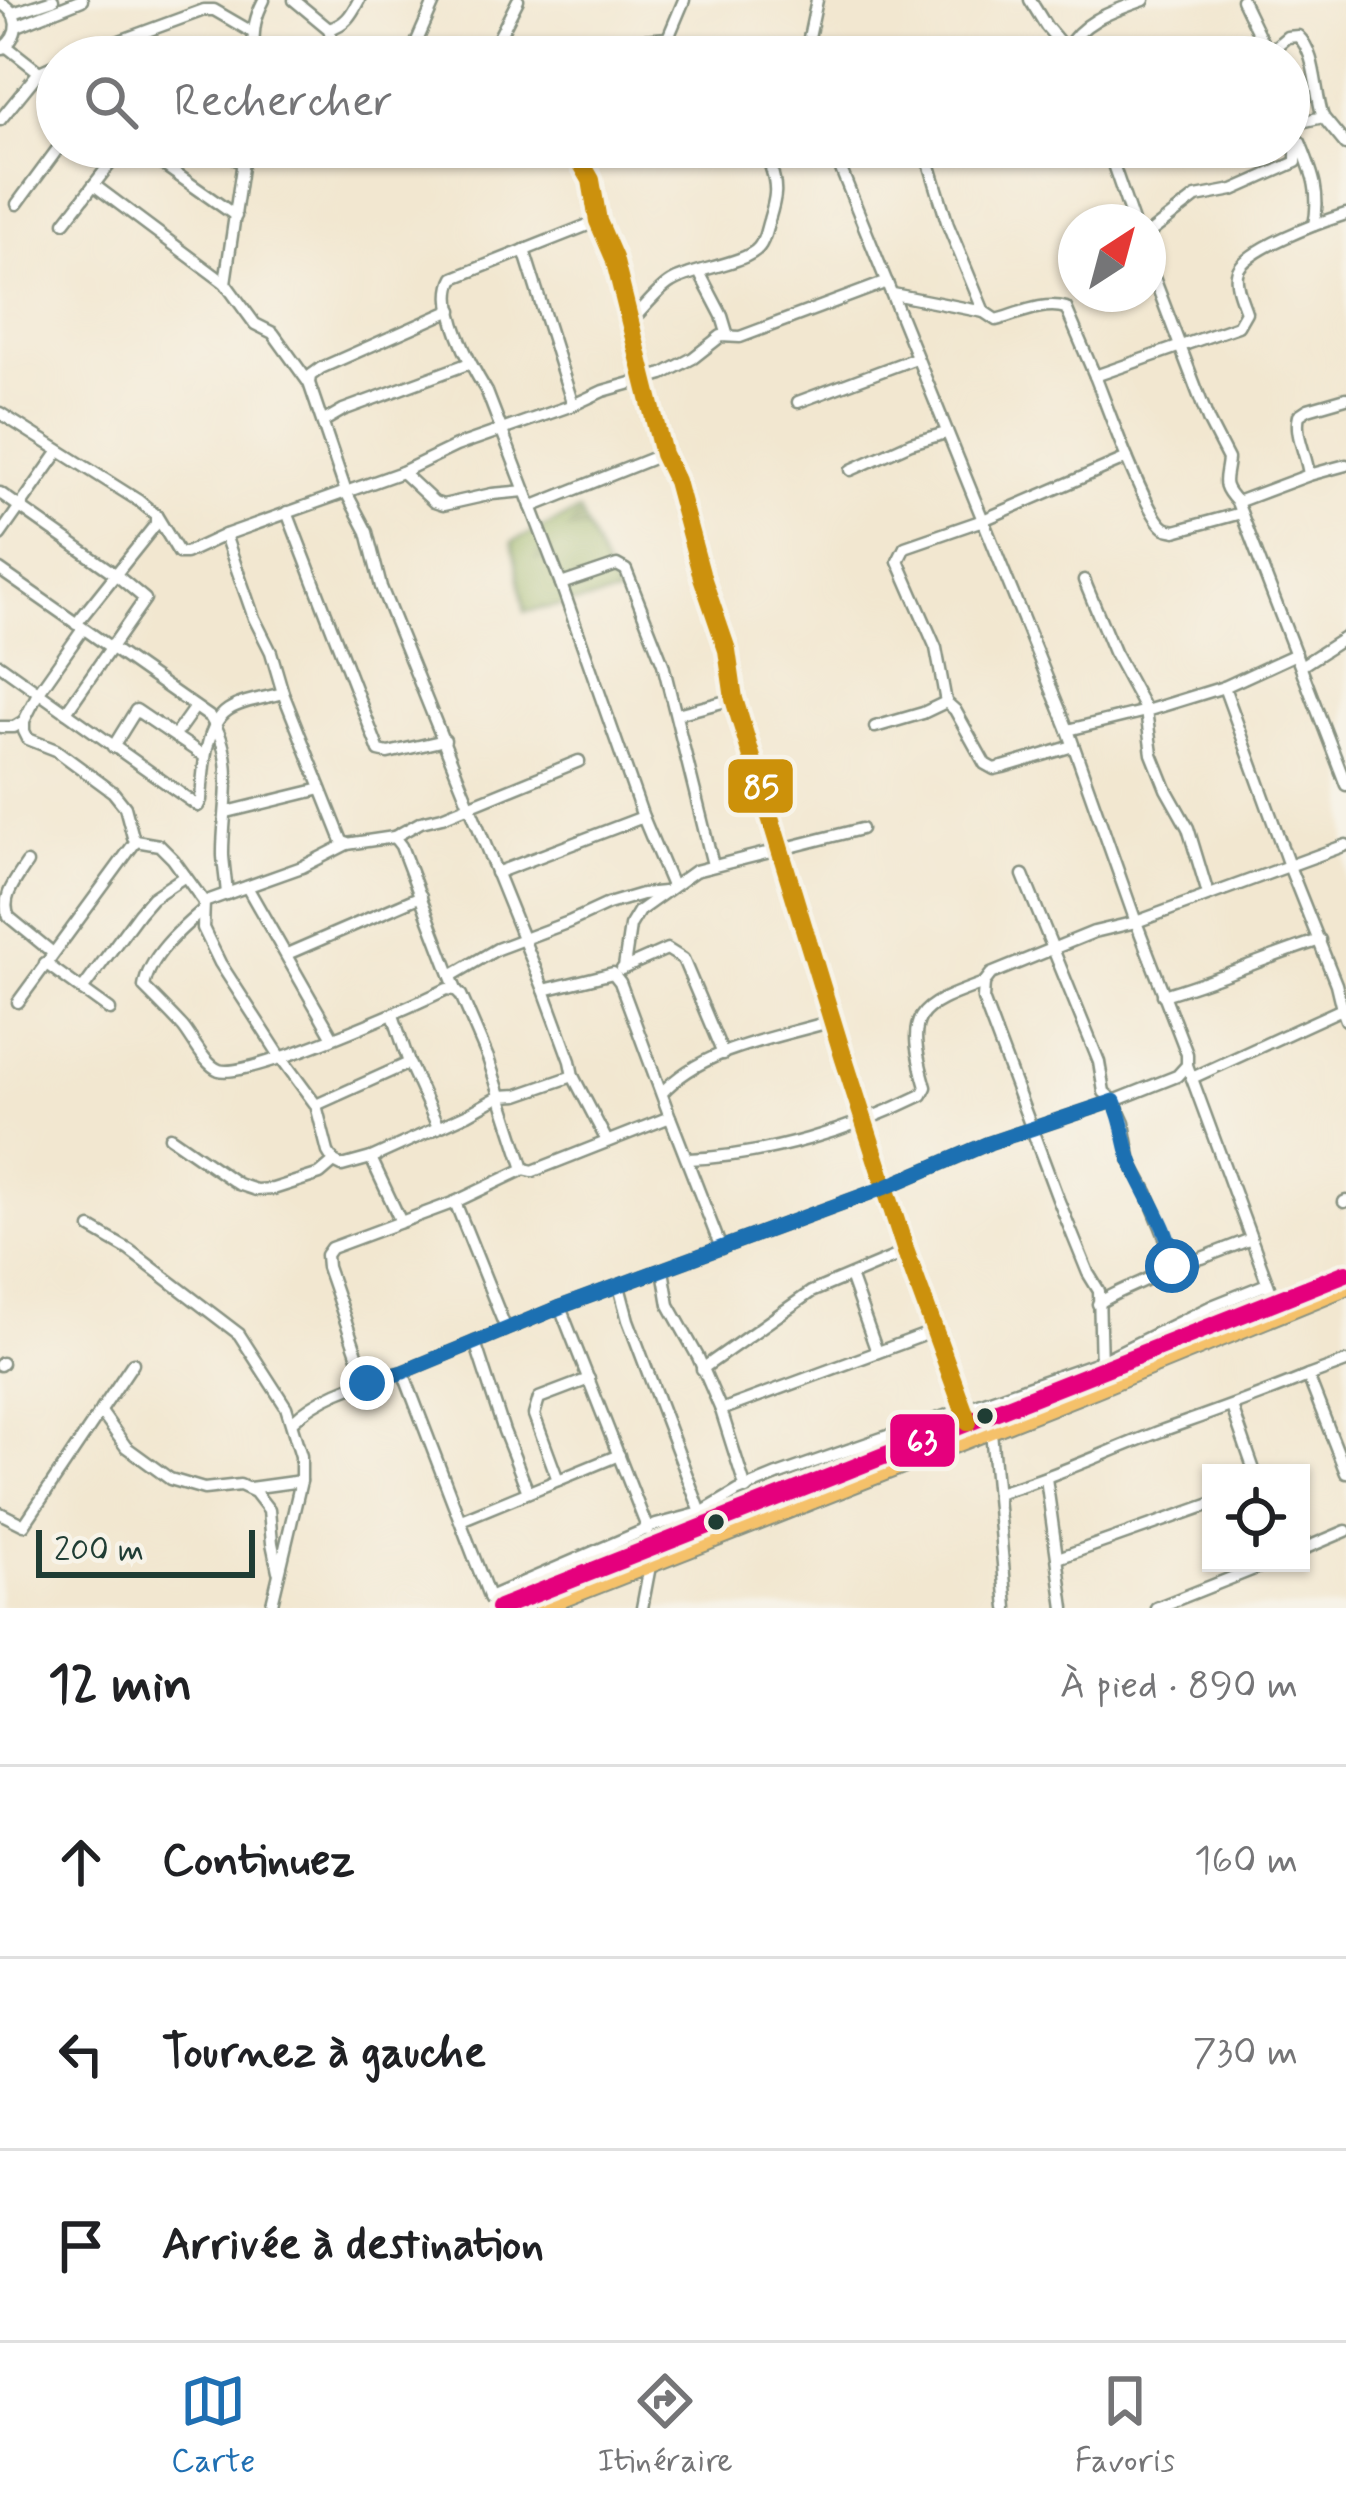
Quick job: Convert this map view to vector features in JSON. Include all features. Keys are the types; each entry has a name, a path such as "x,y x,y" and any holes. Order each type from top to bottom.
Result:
{"main road":[{"path":"494,1604 966,1415 986,1415 1346,1273"},
{"path":"542,1608 1346,1288"},
{"path":"986,1415 991,1431"}],"street":[{"path":"11,10 53,0"},
{"path":"11,10 82,0"},
{"path":"252,36 264,0"},
{"path":"294,0 331,36"},
{"path":"329,29 350,18 359,0"},
{"path":"419,36 435,0"},
{"path":"500,36 518,0"},
{"path":"669,36 684,0"},
{"path":"810,36 818,0"},
{"path":"1030,0 1054,36"},
{"path":"1074,36 1091,22 1144,0"},
{"path":"1242,0 1260,36"},
{"path":"11,10 15,34 3,48 36,70"},
{"path":"133,36 204,10 214,10 252,32"},
{"path":"1310,55 1323,117 1346,145"},
{"path":"0,120 36,76"},
{"path":"1310,122 1323,117"},
{"path":"17,204 44,168"},
{"path":"65,222 107,168"},
{"path":"168,168 236,216"},
{"path":"225,283 242,168"},
{"path":"584,168 614,258 663,454 676,481 727,650 734,699 779,850 906,1252 966,1415"},
{"path":"630,322 671,281 758,249 776,195 771,168"},
{"path":"841,168 1068,730 1275,1300"},
{"path":"931,168 984,312"},
{"path":"1114,168 1127,204"},
{"path":"1166,220 1196,197 1233,190 1282,168"},
{"path":"1310,168 1318,203 1314,225"},
{"path":"94,185 225,283 255,324 273,333 309,382 346,492 367,532 381,587 544,990 572,1076 607,1141"},
{"path":"1096,376 1238,326 1246,312 1238,289 1240,265 1254,253 1346,214"},
{"path":"598,221 454,278 448,301 561,584 668,889"},
{"path":"524,250 573,405"},
{"path":"699,272 728,336"},
{"path":"0,413 140,501 155,515 179,553 186,554 225,535 402,472 456,446 678,366 721,337 740,337 890,288 984,312 996,320 1039,308 1066,308 1127,458 1166,529 1174,531 1309,475 1346,466"},
{"path":"1166,308 1228,459 1226,490 1239,507 1346,785"},
{"path":"309,382 321,368 452,310"},
{"path":"798,402 916,358"},
{"path":"324,421 470,363"},
{"path":"1309,475 1299,415 1346,398"},
{"path":"851,470 910,443 946,433"},
{"path":"0,536 59,452"},
{"path":"531,507 663,454"},
{"path":"1073,746 994,769 985,764 956,710 946,702 936,648 898,561 904,547 983,520 1127,458"},
{"path":"402,472 443,505 525,491"},
{"path":"0,493 145,599 66,712"},
{"path":"287,512 379,751 445,740"},
{"path":"0,727 23,722 80,626 156,524 155,515"},
{"path":"225,535 283,693 347,844"},
{"path":"561,584 622,566 663,664 713,866"},
{"path":"0,570 210,717 225,746 227,894"},
{"path":"1084,580 1114,652 1146,711 1152,754 1188,828 1208,894"},
{"path":"1068,730 1224,687 1346,637"},
{"path":"0,665 198,806 204,755 224,713 283,693"},
{"path":"292,1421 321,1401 560,1307 1345,1012 1224,687"},
{"path":"677,714 734,699"},
{"path":"875,727 946,702"},
{"path":"175,735 195,706"},
{"path":"112,747 136,710 204,755"},
{"path":"23,722 28,739 56,751 113,792 125,807 136,841 158,844 185,876 204,906 203,928 220,963 316,1106 334,1162 342,1166 371,1158 500,1096 518,1095 572,1076"},
{"path":"456,990 447,989 282,1059 230,1071 212,1065 144,987 144,979 181,929 204,906 227,894 302,867 347,844 394,837 421,822 579,761"},
{"path":"227,812 321,789"},
{"path":"496,873 643,817"},
{"path":"721,1248 620,982 630,926 639,911 695,871 861,829"},
{"path":"394,837 488,1058 524,1169"},
{"path":"18,1002 136,841"},
{"path":"688,1160 738,1155 863,1119 922,1095 926,1088 914,1034 924,1012 942,998 1114,925 1136,922 1346,845"},
{"path":"27,863 4,903 5,911 82,990 110,1010"},
{"path":"1023,875 1099,1062 1104,1092 1124,1123 1131,1162 1173,1254 1172,1266"},
{"path":"82,990 152,898 185,876"},
{"path":"247,887 332,1036"},
{"path":"451,976 497,949 608,904 668,889"},
{"path":"287,954 421,896"},
{"path":"1163,995 1320,940"},
{"path":"544,990 619,970 667,949 682,959 723,1054"},
{"path":"984,982 983,999 1065,1216 1099,1291 1101,1366"},
{"path":"393,1015 438,1127"},
{"path":"662,1093 677,1076 723,1054 832,1021"},
{"path":"316,1106 409,1063"},
{"path":"367,1383 327,1268 331,1248 454,1202 524,1169 532,1171 670,1117"},
{"path":"170,1137 238,1184 256,1190 320,1174 334,1162"},
{"path":"371,1158 401,1222"},
{"path":"454,1202 506,1330"},
{"path":"91,1228 129,1250 239,1334 286,1407 301,1456 301,1481 271,1608"},
{"path":"1098,1304 1172,1266 1251,1239"},
{"path":"702,1369 811,1292 906,1252"},
{"path":"663,1270 669,1305 721,1410 746,1489"},
{"path":"850,1276 878,1352"},
{"path":"403,1372 494,1604 656,1525 700,1521 746,1489 819,1460 966,1415 1101,1366 1212,1306 1268,1284"},
{"path":"614,1287 700,1521"},
{"path":"560,1307 648,1530"},
{"path":"721,1410 935,1331"},
{"path":"475,1342 528,1492"},
{"path":"997,1493 1346,1362"},
{"path":"0,1513 24,1525 133,1363"},
{"path":"1309,1376 1346,1473"},
{"path":"558,1480 534,1414 536,1404 539,1398 589,1379"},
{"path":"1232,1407 1252,1464"},
{"path":"101,1412 126,1447 170,1479 205,1489 248,1488 269,1510 279,1574"},
{"path":"991,1431 1007,1608"},
{"path":"461,1520 619,1455"},
{"path":"1046,1478 1064,1608"},
{"path":"248,1488 301,1481"},
{"path":"1058,1558 1202,1507"},
{"path":"1310,1546 1346,1532"},
{"path":"642,1608 650,1566"},
{"path":"1156,1608 1248,1572"},
{"path":"1209,1589 1213,1608"}],"green space":[{"path":"579,511 618,595 525,612 512,542"}],"transit line":[{"name":"85","path":"584,168 614,258 663,454 676,481 727,650 734,699 843,1056 906,1252 968,1422"},
{"name":"63","path":"499,1608 1346,1273"}],"route":[{"path":"367,1383 886,1187 989,1143 1114,1101 1124,1123 1131,1162 1173,1254 1172,1266"}]}
